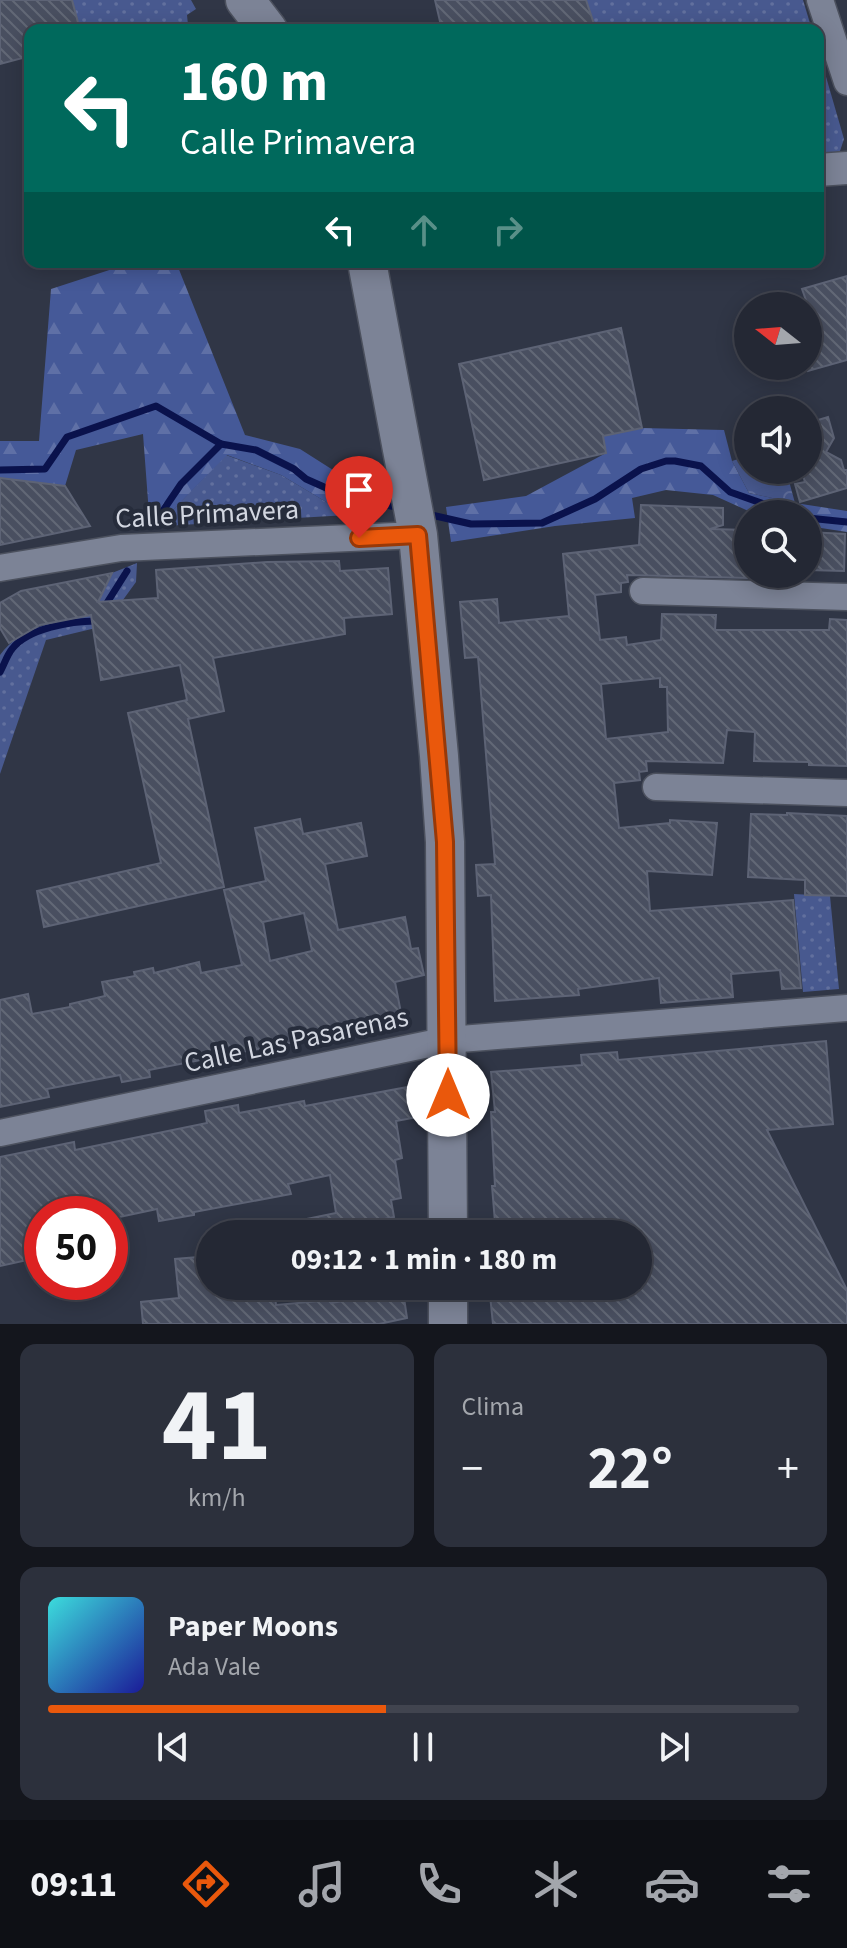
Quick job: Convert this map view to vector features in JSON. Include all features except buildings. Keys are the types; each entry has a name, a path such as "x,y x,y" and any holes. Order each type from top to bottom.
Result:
{"main road":[{"path":"245,0 263,24"},
{"path":"368,268 418,535 445,842 448,1220"},
{"path":"448,1300 448,1324"}],"street":[{"path":"820,0 847,82"},
{"path":"824,170 847,168"},
{"name":"Calle Primavera","path":"0,568 121,548 418,535"},
{"path":"643,591 847,597"},
{"path":"656,787 847,793"},
{"name":"Calle Las Pasarenas","path":"0,1133 448,1040 847,1008"}],"green space":[{"path":"72,0 191,0 196,9 187,15 188,24 78,24"},
{"path":"586,0 803,0 810,24 594,24"},
{"path":"824,70 844,139 840,151 824,155"},
{"path":"116,268 178,268 245,435 300,449 344,477 386,495 385,511 348,515 281,475 227,455 165,518 164,526 150,527 143,434 76,450 65,486 0,478 0,441 39,441 51,289"},
{"path":"642,428 724,430 734,465 734,484 744,484 749,493 781,500 734,500 734,504 713,495 666,490 632,498 635,518 555,526 451,542 446,507 526,496 606,453 603,436"},
{"path":"226,455 281,475 348,515 164,526 165,518"},
{"path":"744,484 790,484 794,500 781,500 749,493"},
{"path":"822,507 847,511 847,532 822,528"},
{"path":"137,563 136,582 104,626 46,640 0,774 0,655 30,631 54,622 92,615 112,573"},
{"path":"794,894 830,896 839,989 803,992"}],"waterway":[{"path":"0,470 45,469 67,437 156,406 221,444 256,450 294,469 306,479 342,495 400,508"},
{"path":"156,521 181,484 221,444"},
{"path":"427,514 471,524 542,523 595,499 641,469 666,461 701,466 730,492 753,500"},
{"path":"822,519 847,522"},
{"path":"105,606 127,571"},
{"path":"0,672 12,649 28,636 63,624 96,621 99,617"}],"route":[{"path":"359,538 418,535 445,842 448,1095"}]}
